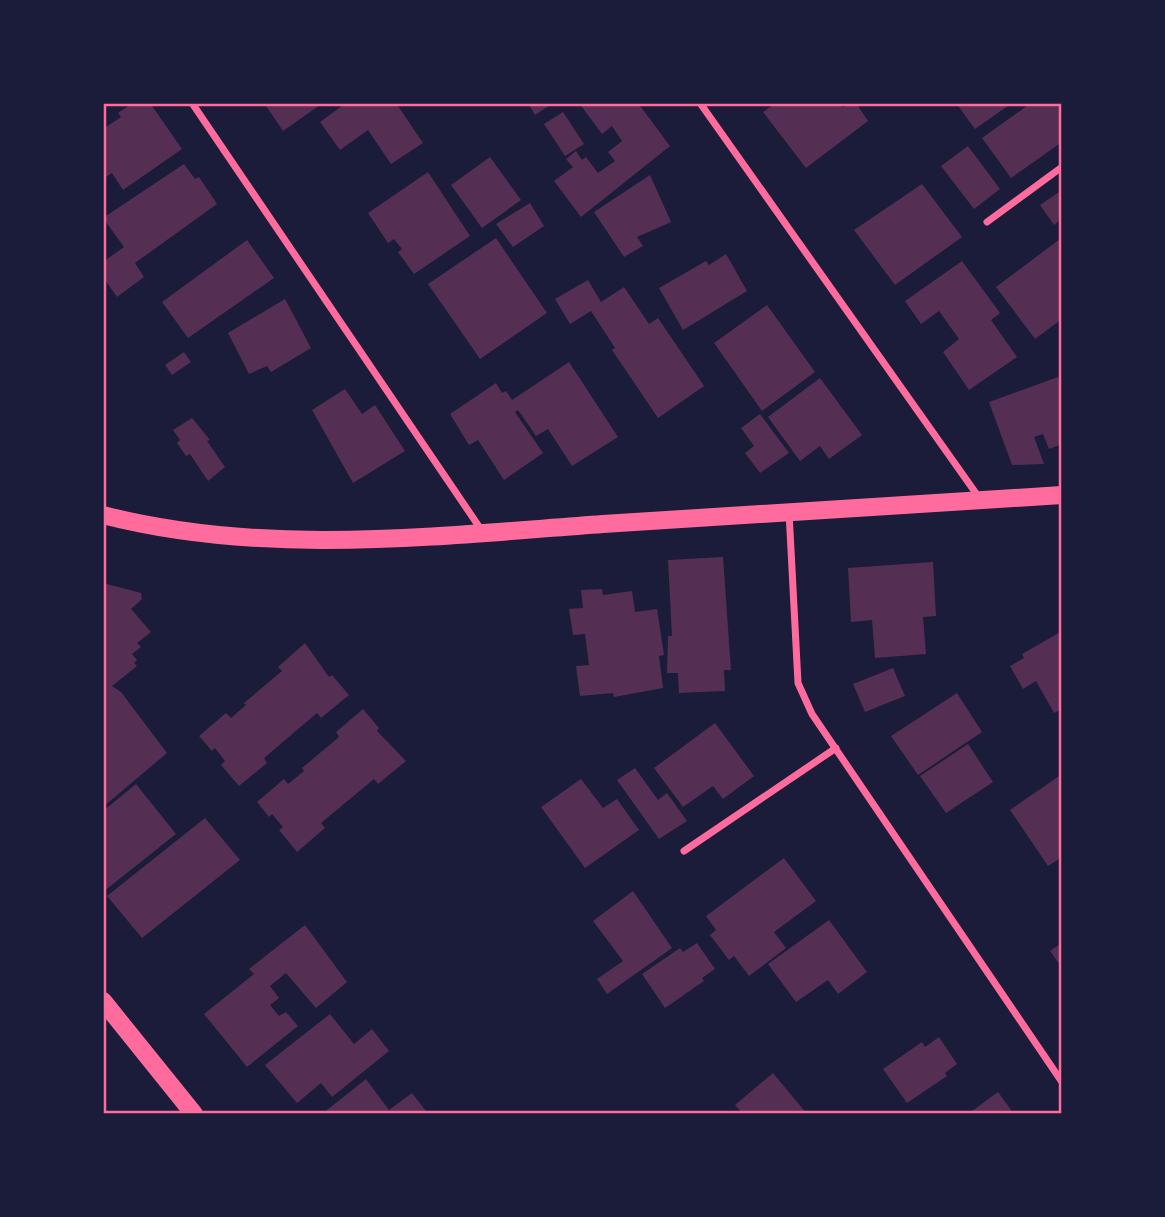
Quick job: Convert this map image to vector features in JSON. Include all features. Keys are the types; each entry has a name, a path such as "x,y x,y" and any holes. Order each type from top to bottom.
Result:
{"main road":[{"path":"103,514 195,533 238,538 302,540 483,532 1062,495"},
{"path":"103,1001 188,1112"}],"street":[{"path":"192,103 483,532"},
{"path":"700,103 981,500"},
{"path":"987,222 1062,167"},
{"path":"789,511 798,683 812,714 1062,1082"},
{"path":"684,851 836,748"}],"building":[{"path":"133,103 150,103 182,149 123,190 112,173 103,179 103,129 121,117 118,113"},
{"path":"264,103 323,103 283,131"},
{"path":"346,103 396,103 423,143 391,164 368,130 340,150 320,122"},
{"path":"528,103 553,103 535,115"},
{"path":"579,103 638,103 670,146 581,217 554,181 573,167 566,159 576,151 582,160 586,157 598,173 615,161 608,152 622,141 612,126 602,134"},
{"path":"776,103 839,103 842,107 856,103 868,121 806,168 763,112"},
{"path":"956,103 1012,103 975,129"},
{"path":"1031,103 1062,103 1062,142 1011,178 982,138"},
{"path":"563,112 584,144 565,156 544,124"},
{"path":"968,146 1000,189 974,209 941,166"},
{"path":"490,157 521,200 482,228 451,185"},
{"path":"184,164 195,179 199,177 217,204 135,263 144,277 117,297 103,277 103,262 124,247 103,218"},
{"path":"428,172 470,236 414,274 398,252 402,249 394,239 388,243 368,213"},
{"path":"650,175 671,222 637,237 643,246 624,257 594,212"},
{"path":"922,184 962,237 895,285 854,230"},
{"path":"1062,190 1062,226 1059,221 1054,225 1040,205"},
{"path":"530,203 544,226 513,247 496,224"},
{"path":"496,238 547,313 480,359 428,284"},
{"path":"1060,239 1062,319 1035,339 996,287"},
{"path":"247,240 274,278 188,338 162,302"},
{"path":"726,254 747,291 683,330 659,288 706,261 709,265"},
{"path":"962,261 1000,313 991,320 1017,357 969,390 943,352 959,339 939,311 921,324 905,301"},
{"path":"588,280 601,302 624,287 649,324 658,318 704,386 658,418 612,350 615,348 591,311 570,324 555,299"},
{"path":"285,299 311,348 271,372 267,366 249,374 228,333"},
{"path":"767,305 815,372 762,411 714,343"},
{"path":"184,352 191,362 172,375 165,365"},
{"path":"569,362 618,437 572,466 548,429 536,436 518,410 515,412 543,453 504,480 478,440 469,445 450,414 496,383 502,393 506,391 512,400"},
{"path":"1058,377 1062,386 1062,444 1049,449 1043,434 1034,437 1044,464 1012,465 989,402"},
{"path":"820,378 862,435 829,459 820,446 800,461 768,417"},
{"path":"345,389 362,414 375,405 405,451 353,483 312,410"},
{"path":"760,414 789,453 760,473 745,453 754,446 741,428"},
{"path":"192,418 210,440 207,441 225,467 208,481 190,454 186,456 177,443 180,440 173,430"},
{"path":"723,557 731,670 724,670 725,691 679,693 678,673 667,673 668,636 672,636 668,560"},
{"path":"933,562 936,616 923,617 926,654 875,658 872,620 851,622 848,568"},
{"path":"103,583 141,593 142,599 131,609 151,632 137,643 141,647 132,654 137,660 134,663 137,666 112,686 121,692 167,753 103,807"},
{"path":"602,589 603,595 632,591 635,612 657,609 664,655 659,656 663,688 614,697 613,693 580,696 576,666 589,665 585,634 573,635 569,609 583,608 581,590"},
{"path":"1062,631 1062,709 1054,713 1036,681 1023,689 1010,666 1024,658 1022,654"},
{"path":"305,643 329,677 332,675 349,695 321,718 317,713 264,758 267,763 239,786 221,765 225,761 215,748 212,751 199,736 226,713 231,718 246,705 244,703 282,671 278,667"},
{"path":"893,668 905,696 865,712 853,684"},
{"path":"957,693 982,732 918,775 891,736"},
{"path":"363,709 379,728 377,731 406,761 378,784 374,779 321,823 325,828 297,852 279,830 283,827 272,814 269,817 257,802 284,779 288,784 304,771 302,768 339,737 336,732"},
{"path":"715,723 754,776 723,799 713,786 683,807 654,768"},
{"path":"968,744 993,782 946,813 920,776"},
{"path":"635,768 658,800 667,793 687,821 659,839 617,780"},
{"path":"1062,774 1062,857 1048,866 1010,810"},
{"path":"581,779 603,808 617,799 639,830 585,868 541,807"},
{"path":"136,784 176,834 103,892 103,811"},
{"path":"205,818 240,860 142,938 107,896"},
{"path":"784,858 816,901 774,932 786,948 749,976 734,956 729,960 710,935 716,930 706,916"},
{"path":"633,891 672,948 607,994 597,979 623,961 593,921"},
{"path":"829,920 867,972 838,994 828,980 796,1002 768,964"},
{"path":"305,925 347,982 316,1008 286,973 270,986 279,998 270,1005 279,1016 286,1012 298,1026 247,1067 204,1014 254,974 249,969"},
{"path":"697,943 715,969 702,978 704,981 665,1008 642,974 680,948 683,952"},
{"path":"1062,943 1062,968 1050,951"},
{"path":"330,1014 354,1044 372,1029 389,1051 332,1097 321,1083 297,1103 265,1065"},
{"path":"939,1037 957,1064 945,1073 947,1076 907,1103 883,1069 922,1042 925,1047"},
{"path":"773,1073 807,1114 743,1114 735,1105"},
{"path":"366,1079 389,1110 412,1093 426,1111 322,1114"},
{"path":"998,1092 1014,1114 968,1114"}]}
